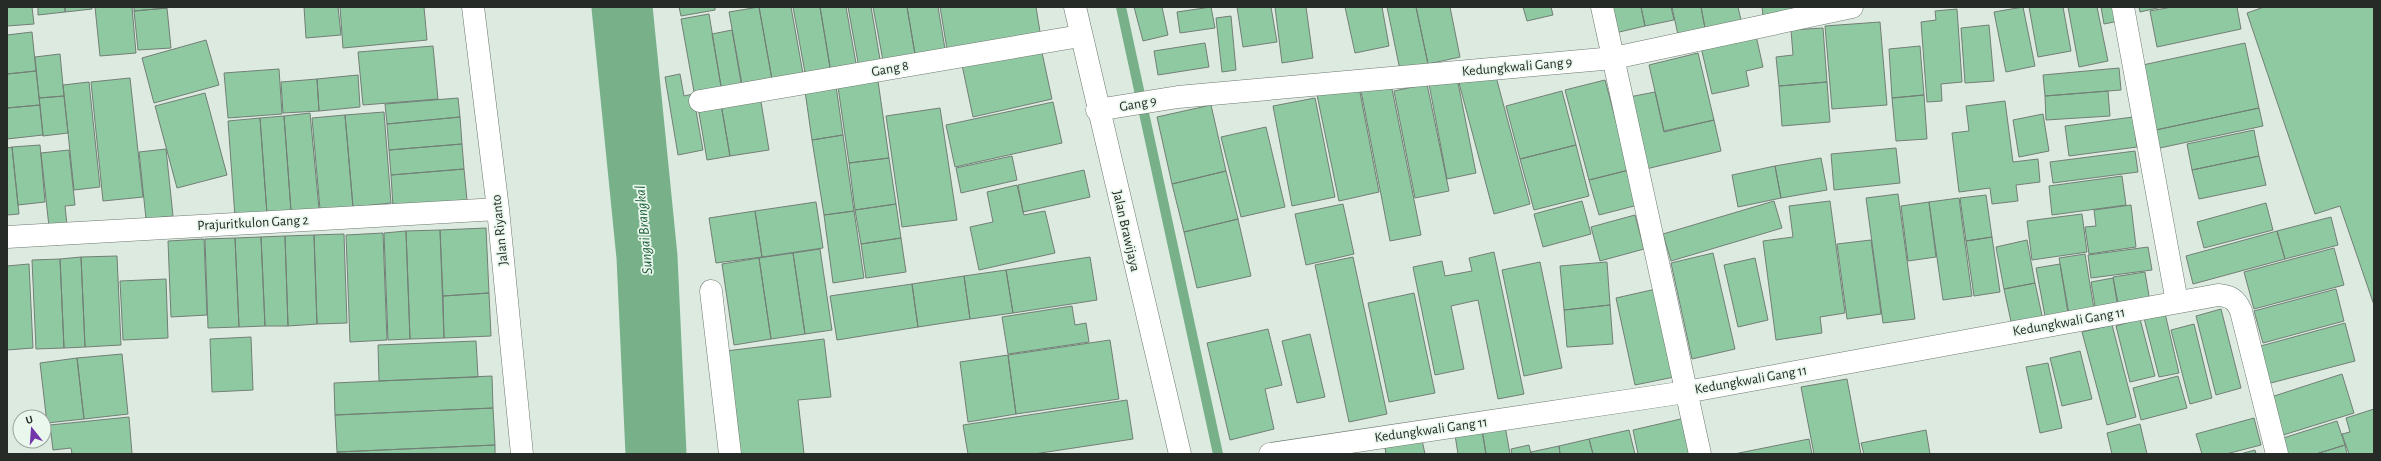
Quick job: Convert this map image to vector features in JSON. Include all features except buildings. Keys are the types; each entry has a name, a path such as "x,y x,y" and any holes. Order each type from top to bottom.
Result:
{"street":[{"name":"Jalan Riyanto","path":"473,7 498,209 522,454"},
{"name":"Jalan Brawijaya","path":"1075,7 1097,110 1180,454"},
{"path":"1602,7 1700,454"},
{"name":"Kedungkwali Gang 9","path":"1178,97 1614,58 1852,7"},
{"path":"2123,7 2177,302"},
{"name":"Gang 8","path":"700,101 1080,36"},
{"name":"Gang 9","path":"1097,110 1178,97"},
{"name":"Prajuritkulon Gang 2","path":"7,237 498,209"},
{"path":"711,291 730,454"},
{"name":"Kedungkwali Gang 11","path":"1270,454 1686,392 2218,295 2229,296 2237,302 2241,311 2278,454"}],"waterway":[{"name":"Sungai Brangkal","path":"622,7 647,257 656,454"},
{"path":"1121,7 1218,454"}]}
